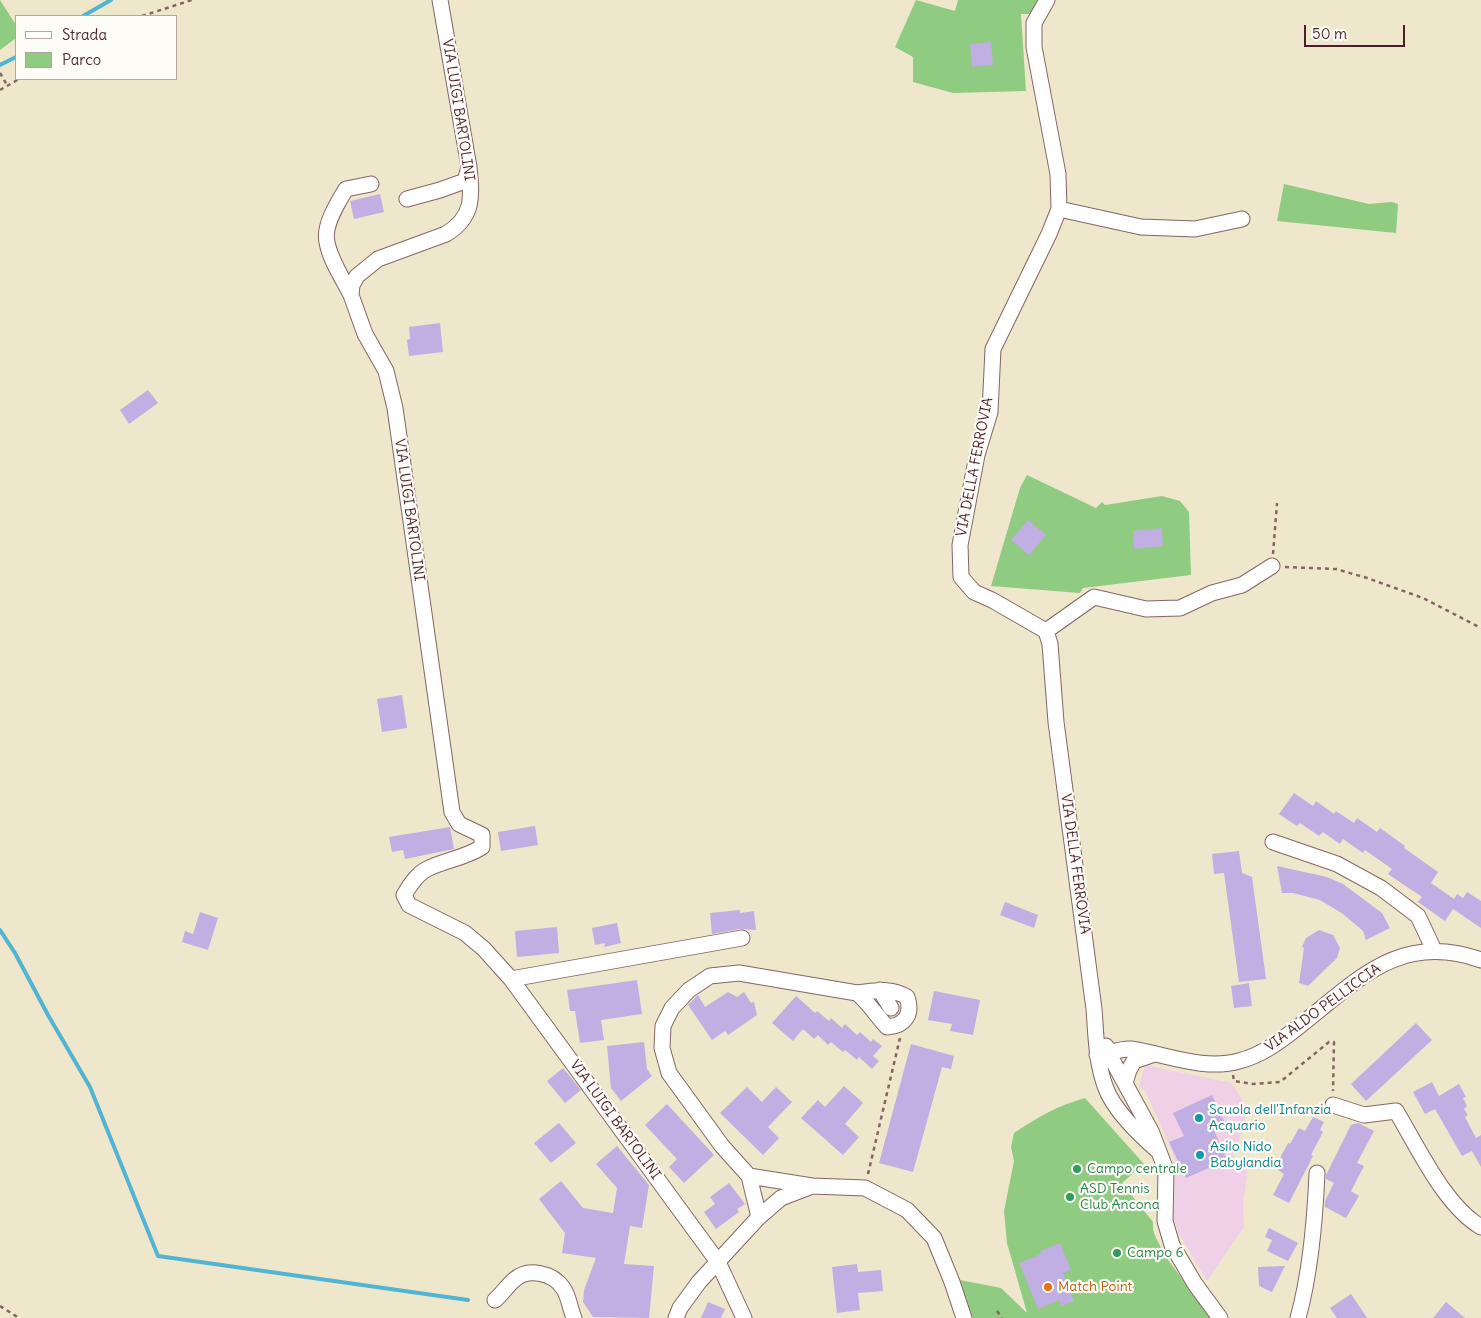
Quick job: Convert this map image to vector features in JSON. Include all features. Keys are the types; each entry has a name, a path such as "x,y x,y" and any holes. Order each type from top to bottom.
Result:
{"street":[{"name":"VIA LUIGI BARTOLINI","path":"440,0 468,167 471,189 470,204 465,216 455,229 378,260 357,276 352,285 351,295 365,334 386,371 395,408 452,812 459,824 482,835 483,842 482,847 472,854 426,869 412,882 404,895 409,905 470,936 511,979 718,1262 744,1318"},
{"name":"VIA DELLA FERROVIA","path":"1046,0 1034,23 1034,47 1058,174 1059,209 1050,234 994,349 990,412 977,455 960,544 961,577 974,592 992,600 1046,631 1050,644 1056,722 1094,1008 1103,1055 1105,1086 1113,1102 1159,1152"},
{"path":"407,199 465,182 468,167"},
{"path":"351,295 326,240 332,214 346,188 371,184"},
{"path":"1059,209 1141,227 1195,229 1242,218"},
{"path":"1046,631 1094,597 1146,609 1180,608 1212,593 1242,586 1272,566"},
{"path":"1273,842 1337,864 1381,888 1418,916 1434,950"},
{"path":"511,979 742,938"},
{"name":"VIA ALDO PELLICCIA","path":"1103,1055 1128,1049 1200,1062 1230,1064 1251,1058 1273,1047 1360,978 1382,964 1410,954 1434,950 1455,952 1481,960"},
{"path":"759,1217 749,1176 722,1146 669,1073 662,1048 663,1026 672,1008 688,990 710,976 739,972 857,993 880,990 897,991 907,997 910,1012 904,1020 895,1026 887,1027 877,1016 870,1003 857,993"},
{"path":"880,990 891,1008"},
{"name":"VIA DELLA FERROVIA","path":"1103,1055 1125,1083 1151,1131 1166,1170 1165,1221 1172,1244 1195,1284 1220,1318"},
{"path":"1105,1086 1125,1083 1134,1061 1154,1055"},
{"path":"1333,1105 1364,1115 1396,1111 1434,1177 1469,1220 1481,1227"},
{"path":"1298,1318 1306,1289 1317,1173"},
{"path":"749,1176 812,1186 865,1188 907,1210 934,1238 964,1318"},
{"path":"676,1318 680,1308 699,1282 759,1217 781,1198 812,1186"},
{"path":"495,1300 515,1278 532,1273 544,1273 564,1289 568,1315"}],"path":[{"path":"145,15 192,0"},
{"path":"0,72 7,85"},
{"path":"0,90 17,80"},
{"path":"1276,503 1272,566 1336,568 1423,598 1481,628"},
{"path":"865,1188 904,1020"},
{"path":"1230,1064 1234,1081 1253,1084 1280,1082 1329,1042 1334,1042 1333,1105"},
{"path":"0,1306 19,1318"},
{"path":"997,1311 1002,1318"}],"shaded area":[{"path":"1145,1065 1232,1083 1247,1108 1243,1128 1233,1156 1248,1171 1243,1203 1244,1227 1207,1281 1178,1232 1174,1219 1175,1167 1172,1151 1146,1092 1139,1086"}],"green space":[{"path":"0,0 15,23 15,39 0,50"},
{"path":"916,0 955,11 958,0 1039,0 1030,14 1021,14 1026,91 953,93 913,82 913,57 895,47"},
{"path":"1284,184 1369,204 1392,202 1398,204 1396,233 1277,221"},
{"path":"1027,475 1096,508 1102,502 1105,505 1162,496 1180,501 1189,512 1191,575 1083,588 1080,593 991,586 1020,488"},
{"name":"ASD Tennis Club Ancona","path":"1085,1098 1144,1164 1122,1183 1153,1222 1153,1230 1166,1257 1211,1318 973,1318 960,1280 1001,1288 1027,1313 1007,1243 1004,1211 1014,1161 1011,1147 1014,1133 1048,1112"}],"building":[{"path":"991,42 993,65 972,67 970,44"},
{"path":"380,194 384,212 354,219 350,201"},
{"path":"440,323 443,352 409,356 407,340 410,339 409,327"},
{"path":"148,390 158,403 129,424 120,410"},
{"path":"1028,520 1046,535 1029,555 1011,540"},
{"path":"1162,528 1163,546 1134,549 1133,531"},
{"path":"402,695 407,728 382,732 377,699"},
{"path":"1294,793 1313,806 1316,801 1334,814 1336,811 1354,823 1357,818 1377,832 1380,828 1405,846 1404,848 1438,872 1431,883 1454,899 1457,894 1463,898 1467,892 1481,901 1481,928 1453,909 1445,921 1418,902 1422,897 1388,874 1392,869 1365,850 1363,853 1343,839 1340,844 1323,832 1319,836 1300,823 1297,826 1279,814"},
{"path":"535,826 538,845 501,851 498,832"},
{"path":"450,827 454,849 405,859 403,850 392,852 389,837"},
{"path":"1239,851 1242,873 1252,877 1266,979 1239,982 1224,873 1214,874 1212,854"},
{"path":"1277,866 1327,877 1343,884 1382,913 1390,928 1366,940 1363,931 1343,914 1320,900 1293,893 1282,893"},
{"path":"1005,902 1038,915 1034,928 1000,915"},
{"path":"740,910 740,913 754,911 756,930 740,929 712,934 710,913"},
{"path":"200,912 218,918 208,950 182,942 185,931 193,934"},
{"path":"617,923 621,943 604,947 605,943 595,945 592,928"},
{"path":"557,927 559,953 517,957 515,931"},
{"path":"1319,930 1333,935 1340,948 1337,958 1308,986 1299,983 1304,948 1302,947 1306,938"},
{"path":"637,980 642,1014 601,1020 604,1040 580,1043 575,1011 570,1011 567,990"},
{"path":"1249,983 1252,1006 1234,1008 1231,986"},
{"path":"934,991 980,1000 973,1035 950,1031 952,1024 928,1020"},
{"path":"728,992 737,997 744,992 751,1003 754,1002 757,1015 728,1035 725,1031 712,1040 688,1005 698,995 705,1007"},
{"path":"796,996 815,1013 817,1011 829,1021 831,1018 842,1028 845,1024 857,1035 860,1032 871,1042 873,1039 882,1046 873,1056 879,1061 872,1069 859,1057 857,1060 831,1042 828,1045 818,1035 814,1039 803,1029 793,1041 772,1023"},
{"path":"1416,1023 1432,1040 1366,1101 1351,1084"},
{"path":"644,1042 647,1069 652,1076 621,1101 611,1088 607,1046"},
{"path":"911,1044 954,1056 951,1069 942,1067 913,1172 879,1163"},
{"path":"563,1068 581,1090 565,1103 547,1081"},
{"path":"1432,1082 1439,1096 1459,1084 1466,1097 1463,1098 1467,1106 1464,1109 1468,1115 1465,1117 1476,1138 1481,1135 1481,1167 1472,1151 1462,1156 1435,1109 1425,1114 1413,1092"},
{"path":"844,1086 863,1103 845,1124 859,1137 843,1155 801,1118 818,1100 825,1107"},
{"path":"747,1087 762,1102 776,1087 792,1102 768,1127 779,1138 763,1155 720,1113"},
{"path":"1212,1095 1225,1123 1213,1128 1227,1160 1186,1178 1169,1142 1184,1136 1173,1113"},
{"path":"667,1104 714,1155 684,1183 669,1167 677,1159 645,1125"},
{"path":"1313,1117 1324,1122 1320,1130 1323,1132 1289,1203 1273,1195 1284,1174 1278,1170 1282,1164 1278,1162 1299,1128 1305,1131"},
{"path":"559,1123 576,1143 551,1163 534,1143"},
{"path":"1358,1123 1374,1131 1357,1163 1364,1166 1351,1191 1359,1196 1346,1218 1325,1207 1325,1201 1334,1183 1326,1179 1326,1175 1351,1125"},
{"path":"617,1146 649,1185 642,1228 630,1226 624,1264 654,1266 649,1318 593,1317 583,1302 584,1290 596,1258 562,1253 565,1233 539,1199 561,1181 583,1208 613,1213 617,1188 596,1164"},
{"path":"729,1183 745,1204 737,1209 739,1212 716,1229 704,1212 715,1204 710,1197"},
{"path":"1269,1228 1298,1243 1288,1261 1267,1251 1272,1240 1265,1237"},
{"name":"Match Point","path":"1060,1243 1071,1270 1063,1273 1074,1301 1062,1306 1059,1300 1038,1309 1019,1263 1041,1254 1040,1251"},
{"path":"857,1264 858,1272 881,1270 883,1291 858,1293 860,1310 837,1313 832,1267"},
{"path":"1285,1266 1272,1292 1259,1286 1258,1267"},
{"path":"1351,1294 1367,1318 1337,1318 1330,1308"},
{"path":"708,1302 725,1309 721,1318 701,1318"},
{"path":"1446,1302 1465,1318 1433,1318"}],"waterway":[{"path":"85,15 111,0"},
{"path":"0,65 15,58"},
{"path":"0,930 15,953 90,1087 158,1256 468,1300"}],"place":[{"name":"Scuola dell'Infanzia Acquario","path":"1199,1118"},
{"name":"Asilo Nido Babylandia","path":"1200,1155"},
{"name":"Campo centrale","path":"1077,1169"},
{"name":"ASD Tennis Club Ancona","path":"1070,1197"},
{"name":"Campo 6","path":"1117,1253"},
{"name":"Match Point","path":"1048,1287"}]}
